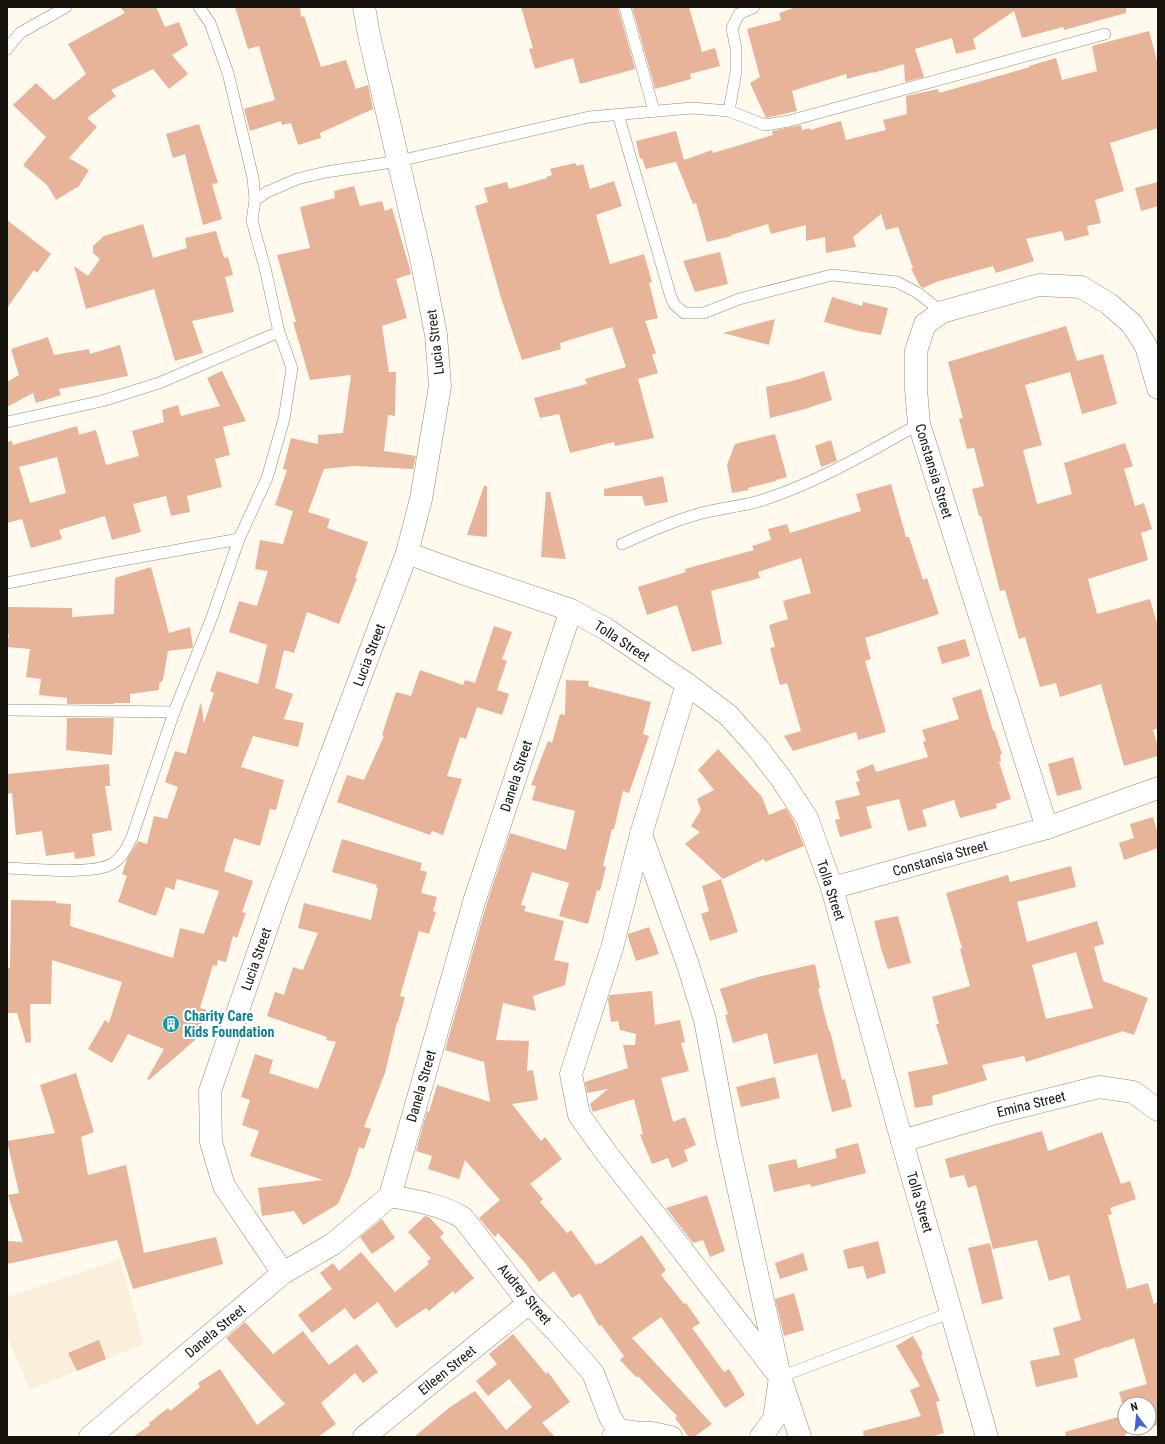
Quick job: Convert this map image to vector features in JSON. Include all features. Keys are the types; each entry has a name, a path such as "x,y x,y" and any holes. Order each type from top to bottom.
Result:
{"street":[{"name":"Lucia Street","path":"283,1273 224,1186 211,1142 210,1091 275,904 407,553 421,499 440,386 436,335 422,263 364,7"},
{"name":"Constansia Street","path":"1047,828 919,424 916,389 916,351 925,324 942,312 1039,285 1081,287 1109,304 1132,324 1146,346 1158,388"},
{"name":"Tolla Street","path":"407,553 572,610 606,629 728,714 756,746 780,777 807,818 832,888 902,1141 987,1437"},
{"name":"Danela Street","path":"90,1437 283,1273 333,1244 390,1196 474,902 572,610"},
{"path":"687,684 641,834 612,948 571,1074 579,1115 607,1154 780,1377 774,1419 761,1437"},
{"name":"Constansia Street","path":"832,888 1047,828 1158,788"},
{"path":"641,834 688,965 705,1020 728,1142 780,1377 800,1437"},
{"name":"Emina Street","path":"902,1141 996,1113 1099,1087 1133,1092 1158,1110"},
{"name":"Audrey Street","path":"390,1196 441,1207 452,1211 463,1218 529,1303 558,1333 592,1373 616,1433"},
{"name":"Eileen Street","path":"364,1437 529,1303"},
{"path":"616,1433 661,1434 671,1437"}],"lane":[{"path":"7,48 20,33 66,7"},
{"path":"7,868 90,870 112,864 124,854 132,837 174,712 212,616 239,539 267,478 284,419 292,368 279,332 265,268 252,221 255,200 252,178 228,73 210,23 199,7"},
{"path":"626,7 654,111"},
{"path":"729,111 736,72 736,49 732,28 739,14 754,7"},
{"path":"255,200 268,192 297,179 326,172 399,161 589,117 692,108 729,111 765,125 789,121 1105,34"},
{"path":"618,114 670,294 674,304 684,313 704,313 738,299 832,275 897,282 918,293 942,312"},
{"path":"7,422 102,401 159,383 279,332"},
{"path":"622,544 671,522 696,514 762,500 778,495 853,460 919,424"},
{"path":"7,583 239,539"},
{"path":"7,710 174,712"},
{"path":"780,1377 952,1312"}],"shaded area":[{"path":"120,1259 144,1344 30,1390 7,1336 7,1297"}],"building":[{"path":"120,7 156,7 165,27 179,22 188,45 172,55 188,74 169,89 153,69 111,90 116,96 87,118 97,127 69,158 89,170 79,186 56,200 47,185 23,165 46,137 13,105 36,83 54,100 86,74 68,44 125,13"},
{"path":"235,7 300,7 301,17 304,16 321,67 346,60 356,89 368,85 373,109 320,133 321,138 298,145 291,123 282,125 281,121 250,131 244,109 275,100 259,46 248,49"},
{"path":"521,7 618,7 635,69 580,84 573,58 535,69 529,49 533,48"},
{"path":"632,7 689,7 702,52 715,48 720,66 690,74 691,79 655,89"},
{"path":"796,7 1126,7 1126,13 1064,30 1063,27 1022,38 1014,11 973,39 976,49 956,54 952,38 915,49 924,77 905,82 904,64 847,79 846,74 792,91 797,111 766,118 750,83 760,77 747,29 781,20 779,13"},
{"path":"1149,31 1158,64 1158,128 1110,143 1124,191 1095,200 1101,223 1087,226 1089,235 1065,241 1062,231 1026,239 1034,261 996,273 993,266 936,282 923,288 920,286 911,269 913,268 898,227 886,230 881,214 853,237 856,247 826,253 825,237 806,241 806,225 771,234 768,224 731,235 732,236 707,242 696,203 693,204 676,162 679,161 646,169 642,158 640,159 636,141 676,131 684,160 712,150 713,153 773,135 772,131 801,125 802,130 810,128 810,130 841,121 846,140 886,130 883,120 907,114 906,96 938,89 939,93 1056,58 1062,80 1097,71 1092,46"},
{"path":"199,124 218,183 212,184 222,219 203,225 185,154 173,158 166,134"},
{"path":"575,163 577,166 583,164 590,189 614,181 622,206 596,215 610,264 644,254 652,282 649,283 658,318 645,321 656,353 652,355 658,373 638,379 654,438 615,446 614,442 570,453 559,414 540,418 534,398 587,384 585,379 626,367 612,327 560,343 561,349 522,360 501,298 475,206 488,202 484,188 507,182 509,189 547,178 546,177 552,175 550,169"},
{"path":"1158,182 1158,206 1141,211 1135,188"},
{"path":"354,186 360,206 382,201 385,211 392,208 410,269 411,274 396,279 407,318 382,326 389,372 396,372 395,416 388,415 384,451 416,456 413,469 354,466 324,469 308,512 330,519 327,528 368,542 355,578 357,578 339,624 307,612 294,653 284,650 275,688 293,694 284,719 304,723 298,747 253,736 241,767 284,780 276,810 270,809 260,846 234,838 224,871 253,881 242,912 246,913 237,938 233,936 226,962 218,960 217,966 213,965 200,1008 207,1010 195,1040 149,1080 147,1079 164,1049 128,1034 112,1063 88,1049 105,1020 109,1023 122,982 52,960 51,1004 30,1004 31,1042 26,1043 17,1013 7,1013 7,968 10,968 11,900 56,901 56,903 71,904 70,926 173,958 180,928 204,934 219,891 177,879 174,890 166,887 156,916 118,902 127,876 122,874 127,859 138,841 147,844 154,816 167,819 178,787 165,782 175,751 186,754 201,702 204,723 214,693 210,691 217,671 258,684 267,645 229,632 239,601 257,606 268,571 255,569 260,540 283,544 293,511 275,505 287,470 283,469 291,438 318,444 318,435 343,433 351,375 310,380 293,322 296,322 277,255 310,248 300,207 335,198 334,191"},
{"path":"7,220 51,254 37,273 34,270 7,308"},
{"path":"143,224 153,258 187,248 185,238 216,231 224,258 228,257 233,275 225,277 234,312 192,321 203,353 175,361 154,289 86,309 74,266 88,276 100,259 93,253 93,246 104,236"},
{"path":"720,252 728,284 695,292 683,261"},
{"path":"832,297 862,306 863,302 888,308 881,335 858,331 824,322"},
{"path":"775,319 769,345 723,333"},
{"path":"1066,326 1077,361 1103,354 1117,404 1082,414 1070,372 1025,385 1042,445 1023,450 1037,504 1072,494 1064,463 1125,443 1133,466 1124,469 1135,506 1144,503 1152,529 1141,533 1148,560 1088,579 1097,614 1150,599 1158,627 1158,728 1153,730 1158,747 1158,756 1124,766 1101,684 1060,697 1056,683 1040,687 1025,637 1019,639 1005,590 1000,591 981,516 979,516 972,489 984,486 974,448 967,449 959,419 963,418 948,362"},
{"path":"48,337 54,355 89,349 90,354 120,345 128,376 59,389 61,395 36,403 33,393 7,407 7,382 19,375 11,349"},
{"path":"222,371 246,421 223,427 230,455 215,459 222,487 187,496 190,512 171,516 166,496 133,504 141,532 112,540 105,516 59,530 62,539 31,548 22,519 7,523 7,442 12,441 13,445 77,426 79,435 96,430 106,465 139,456 132,431 164,422 162,410 178,405 181,416 220,406 207,378","holes":["57,457 66,493 30,503 19,467"]},
{"path":"824,371 832,400 770,418 766,387 796,380"},
{"path":"775,434 787,477 748,488 749,490 732,493 727,465 735,444"},
{"path":"831,440 837,461 821,467 815,446"},
{"path":"663,476 668,502 645,506 642,496 604,496 604,489"},
{"path":"891,484 906,537 909,537 923,580 927,578 939,614 865,638 871,659 865,661 886,732 858,740 856,732 793,751 784,736 801,731 787,683 780,685 770,648 775,647 769,625 788,619 783,601 811,593 801,558 758,572 760,578 711,591 722,644 692,652 677,605 647,615 638,587 686,572 685,569 754,550 752,546 771,540 768,529 787,524 790,533 861,511 856,494"},
{"path":"484,486 487,486 487,537 467,535"},
{"path":"546,492 550,492 566,559 541,557"},
{"path":"151,567 169,633 190,627 193,646 192,648 168,651 163,680 159,684 159,690 130,694 130,703 114,704 67,704 67,698 39,695 41,679 26,677 30,649 7,647 9,634 7,634 7,607 72,608 72,617 114,614 115,578"},
{"path":"494,626 512,632 502,659 507,661 497,690 509,694 502,715 477,707 466,739 460,737 447,776 462,779 443,835 432,831 430,835 337,802 347,775 364,780 384,736 382,735 396,692 411,696 420,670 463,685 465,680 475,683"},
{"path":"965,639 970,656 942,664 937,647"},
{"path":"566,680 589,681 588,686 651,702 643,734 649,736 629,793 623,791 603,866 606,867 600,891 597,890 588,924 559,916 569,883 532,872 521,905 526,906 524,911 564,921 554,960 569,963 565,985 533,996 536,1011 503,1003 496,1040 529,1041 527,1071 533,1070 538,1100 512,1104 541,1141 545,1137 562,1159 530,1184 543,1199 540,1202 567,1233 571,1230 596,1265 599,1263 600,1264 642,1235 666,1270 661,1275 684,1304 686,1303 700,1323 692,1328 724,1372 729,1369 745,1395 725,1408 661,1317 632,1338 712,1424 694,1437 689,1437 675,1418 677,1416 638,1376 637,1378 620,1360 624,1356 601,1325 599,1326 580,1293 572,1298 554,1271 539,1282 526,1264 498,1233 495,1237 483,1223 479,1218 500,1200 465,1160 459,1179 428,1169 432,1156 416,1151 427,1111 429,1112 437,1085 490,1102 484,1062 445,1050 486,906 510,833 566,850 575,811 532,800 536,786 531,785 548,741 552,743 560,714 565,715"},
{"path":"981,689 993,731 994,730 1002,754 1000,755 1001,761 999,762 1011,799 996,804 997,808 960,818 954,800 922,810 927,826 908,831 899,799 866,807 872,828 840,837 835,820 840,819 835,801 860,795 856,782 860,781 856,771 873,764 876,772 928,757 923,742 926,741 922,730 959,719 952,698"},
{"path":"67,718 114,718 112,755 66,750"},
{"path":"718,749 762,797 769,815 786,808 794,821 804,846 765,862 764,859 723,879 685,844 700,832 691,826 701,810 697,799 714,790 698,770"},
{"path":"1073,757 1082,789 1057,796 1048,764"},
{"path":"109,764 110,786 105,786 112,830 92,834 95,856 75,859 74,852 46,856 42,831 16,835 12,793 7,794 7,774"},
{"path":"1153,817 1158,835 1158,848 1124,860 1119,843 1134,838 1130,824"},
{"path":"342,839 422,863 420,870 427,872 421,893 437,897 433,911 436,912 429,934 419,931 400,996 405,997 397,1022 385,1073 364,1127 371,1129 364,1149 359,1147 350,1176 338,1204 303,1225 294,1211 262,1216 258,1188 323,1180 250,1156 259,1131 242,1125 250,1100 241,1097 255,1054 273,1060 269,1073 318,1089 336,1042 326,1040 327,1037 267,1016 275,992 284,995 293,967 303,970 318,933 298,928 304,903 371,920 378,888 376,888 377,885 332,872"},
{"path":"1071,866 1076,887 1017,902 1027,942 1097,921 1104,944 1094,947 1103,981 1148,998 1134,1035 1122,1031 1026,1062 1024,1056 982,1065 987,1080 932,1096 933,1105 915,1108 908,1072 948,1064 936,1024 939,1024 932,997 970,986 960,949 962,948 946,893 1008,875 1010,882","holes":["1076,952 1093,1008 1046,1019 1032,965"]},
{"path":"721,879 738,932 710,941 701,914 709,911 702,886"},
{"path":"898,916 911,963 888,969 874,921"},
{"path":"649,927 659,954 636,961 628,934"},
{"path":"815,964 820,988 818,989 842,1080 845,1079 852,1107 832,1112 817,1054 774,1064 767,1033 733,1043 725,1015 728,1014 720,989 758,977"},
{"path":"652,991 655,1025 680,1020 685,1042 681,1043 689,1071 661,1078 673,1122 685,1117 696,1145 684,1150 688,1161 672,1168 668,1158 652,1164 640,1135 643,1134 634,1099 593,1112 590,1104 608,1089 587,1093 585,1082 628,1068 623,1045 635,1045 636,1034 620,1030 618,1021 611,1022 608,999 610,995"},
{"path":"76,1073 94,1132 81,1137 88,1175 126,1165 144,1253 216,1237 223,1264 133,1289 117,1240 7,1264 7,1241 23,1242 8,1195 19,1193 7,1141 55,1133 40,1085"},
{"path":"775,1077 780,1098 741,1107 736,1087"},
{"path":"1042,1131 1048,1151 1102,1132 1121,1184 1130,1181 1136,1199 1110,1208 1112,1214 1108,1215 1127,1289 1148,1283 1154,1304 1158,1302 1158,1404 1157,1396 1120,1396 1119,1392 1147,1384 1134,1338 1074,1359 1078,1377 1036,1387 1030,1361 1060,1355 1053,1328 1081,1320 1069,1275 1049,1281 1037,1240 993,1249 976,1185 968,1188 964,1175 950,1178 945,1159"},
{"path":"858,1143 866,1173 811,1187 810,1184 774,1192 768,1165 796,1159 798,1168 837,1158 835,1149"},
{"path":"707,1195 725,1251 710,1257 703,1240 693,1243 666,1208"},
{"path":"425,1216 429,1217 444,1233 440,1237 474,1278 455,1294 453,1291 429,1311 426,1308 396,1328 378,1302 354,1320 345,1308 312,1333 298,1315 332,1289 320,1273 333,1263 339,1271 361,1252 395,1292 429,1264 427,1262 431,1258 408,1232"},
{"path":"382,1219 395,1238 372,1254 360,1237"},
{"path":"878,1241 886,1273 867,1279 863,1266 848,1269 843,1250"},
{"path":"990,1243 1003,1299 982,1304 968,1248"},
{"path":"803,1253 808,1270 780,1279 775,1263"},
{"path":"794,1293 804,1330 784,1336 775,1299"},
{"path":"245,1322 273,1354 303,1331 329,1365 357,1344 378,1372 363,1383 355,1373 321,1403 336,1424 318,1437 133,1437 150,1425 149,1423 168,1408 170,1411 200,1387 198,1383 220,1369 257,1425 285,1404 226,1338"},
{"path":"513,1334 546,1374 548,1372 570,1402 542,1423 555,1437 414,1437 450,1407 475,1391 506,1430 532,1407 509,1379 488,1396 476,1381 497,1364 489,1354"},
{"path":"913,1336 923,1354 921,1356 940,1401 936,1402 944,1433 930,1437 864,1437 863,1431 921,1416 910,1390 920,1386 896,1346"},
{"path":"99,1340 106,1359 77,1371 68,1353"},
{"path":"1157,1404 1158,1425 1157,1425"},
{"path":"1117,1417 1117,1436 1125,1437 1066,1437 1065,1432"}],"place":[{"name":"Charity Care Kids Foundation","path":"171,1024"}]}
